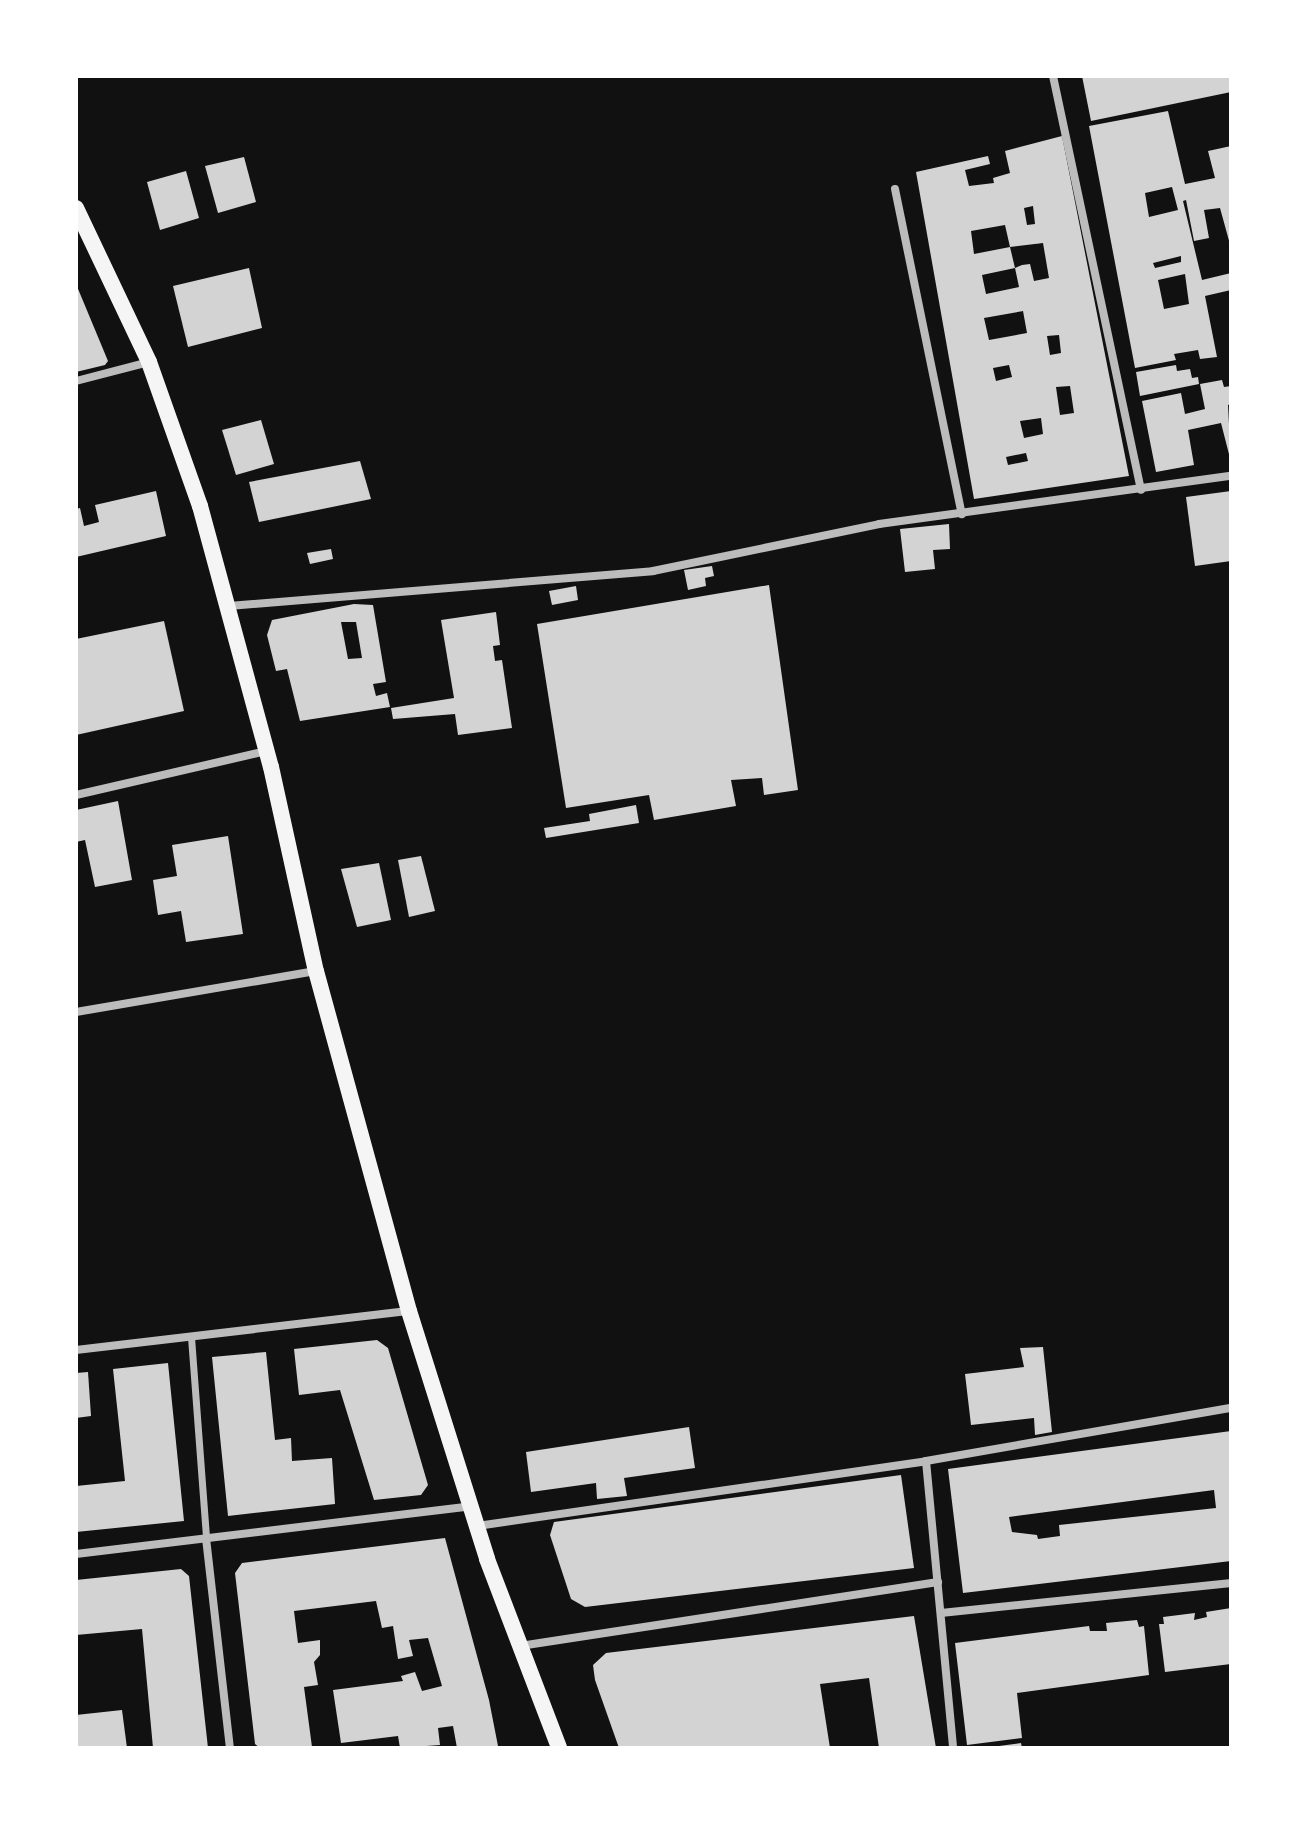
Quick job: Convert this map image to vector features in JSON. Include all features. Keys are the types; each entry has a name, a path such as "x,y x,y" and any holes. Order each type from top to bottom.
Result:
{"main road":[{"path":"76,208 149,362 200,506 266,751 316,971 409,1311 517,1646 559,1748"}],"street":[{"path":"1053,76 1141,490"},
{"path":"895,189 962,514"},
{"path":"76,381 149,362"},
{"path":"229,606 653,571 879,524 1231,476"},
{"path":"76,795 266,751"},
{"path":"76,1012 316,971"},
{"path":"76,1350 409,1311"},
{"path":"191,1337 206,1538 230,1748"},
{"path":"477,1526 926,1461 1231,1408"},
{"path":"926,1461 953,1748"},
{"path":"76,1554 471,1506"},
{"path":"517,1646 938,1582"},
{"path":"941,1613 1231,1583"}],"building":[{"path":"1082,76 1231,76 1231,92 1091,121"},
{"path":"1168,111 1185,184 1215,178 1208,151 1231,146 1231,248 1220,208 1204,210 1209,238 1194,241 1186,200 1183,201 1202,280 1231,273 1231,290 1205,296 1217,357 1200,359 1198,350 1174,354 1176,360 1135,368 1089,126","holes":["1172,187 1178,210 1149,217 1145,193","1181,256 1181,262 1155,268 1153,263","1185,274 1189,304 1164,309 1158,280"]},
{"path":"1062,136 1129,476 974,499 916,172 988,156 990,164 965,170 969,186 994,183 993,178 1010,173 1005,151","holes":["1033,206 1035,224 1027,225 1024,208","1005,225 1010,247 974,254 971,231","1043,243 1049,278 1034,281 1030,264 1015,268 1010,247","1015,268 1019,287 986,294 982,275","1023,311 1027,333 989,340 984,318","1059,335 1061,353 1050,355 1047,336","1009,365 1012,377 996,381 993,368","1070,386 1074,413 1060,415 1056,387","1041,418 1043,434 1024,438 1020,421","1026,453 1028,461 1008,465 1006,457"]},
{"path":"244,157 256,202 218,213 205,166"},
{"path":"186,171 199,218 160,230 147,182"},
{"path":"249,268 262,328 188,347 173,286"},
{"path":"76,284 108,361 105,365 76,372"},
{"path":"1176,365 1177,371 1190,369 1192,378 1198,377 1199,384 1140,396 1136,372"},
{"path":"1222,380 1224,387 1231,386 1231,404 1228,405 1231,462 1221,423 1188,430 1194,465 1156,472 1142,401 1181,393 1185,414 1205,409 1200,384"},
{"path":"261,420 274,464 236,475 222,430"},
{"path":"360,461 371,499 259,522 249,482"},
{"path":"156,491 166,536 76,557 76,509 80,508 84,526 99,522 95,505"},
{"path":"1231,491 1231,561 1195,566 1186,497"},
{"path":"949,524 950,549 933,550 935,569 905,572 900,529"},
{"path":"331,549 333,559 310,564 307,553"},
{"path":"712,566 714,576 705,578 706,586 688,590 684,570"},
{"path":"769,585 798,790 764,795 762,778 731,780 736,806 654,820 649,795 566,808 537,624"},
{"path":"576,586 578,600 552,605 549,591"},
{"path":"354,604 373,605 386,682 373,684 376,696 387,693 390,707 300,721 287,669 276,671 267,635 272,620","holes":["341,622 356,622 362,658 348,659"]},
{"path":"496,612 500,645 493,646 495,661 502,660 512,728 458,735 455,714 393,719 391,708 454,698 441,620"},
{"path":"164,621 184,711 76,735 76,639"},
{"path":"118,801 132,880 95,887 85,840 76,842 76,810"},
{"path":"636,805 639,823 546,838 544,828 590,821 589,814"},
{"path":"228,836 243,934 186,942 181,911 158,915 153,880 177,876 172,845"},
{"path":"421,856 435,911 409,917 398,860"},
{"path":"379,863 391,920 357,927 341,869"},
{"path":"377,1340 388,1348 428,1485 421,1495 374,1500 340,1390 299,1395 294,1349"},
{"path":"1043,1347 1052,1432 1035,1435 1034,1418 971,1425 965,1374 1024,1367 1020,1348"},
{"path":"266,1352 275,1440 291,1438 292,1461 332,1458 335,1504 228,1516 212,1357"},
{"path":"168,1363 184,1521 76,1532 76,1486 125,1481 113,1369"},
{"path":"88,1372 91,1416 76,1418 76,1373"},
{"path":"689,1427 695,1468 624,1478 627,1496 597,1499 596,1483 531,1492 526,1452"},
{"path":"1231,1431 1231,1561 963,1593 948,1469","holes":["1214,1490 1216,1508 1059,1525 1060,1536 1038,1539 1037,1535 1012,1532 1009,1517"]},
{"path":"901,1475 914,1568 585,1607 571,1599 550,1535 554,1522"},
{"path":"445,1538 489,1700 498,1746 457,1748 453,1726 438,1728 440,1745 400,1748 398,1736 341,1743 333,1690 403,1681 401,1676 415,1672 422,1691 442,1686 428,1638 409,1640 413,1656 398,1659 393,1626 382,1628 376,1601 294,1611 298,1643 320,1640 320,1655 314,1662 318,1685 304,1687 312,1747 260,1748 255,1744 235,1573 242,1563"},
{"path":"181,1569 189,1576 208,1748 153,1748 142,1629 76,1635 76,1580"},
{"path":"1231,1608 1231,1664 1165,1672 1159,1624 1164,1624 1163,1617 1195,1613 1194,1620 1207,1617 1206,1612"},
{"path":"914,1616 936,1748 879,1748 869,1678 820,1684 830,1748 619,1748 595,1680 593,1665 606,1653"},
{"path":"1137,1620 1139,1627 1144,1626 1149,1675 1017,1693 1022,1738 967,1745 955,1643 1089,1626 1090,1631 1107,1631 1106,1623"},
{"path":"122,1710 127,1748 76,1748 76,1715"},
{"path":"1021,1743 1022,1748 999,1748 999,1746"}]}
